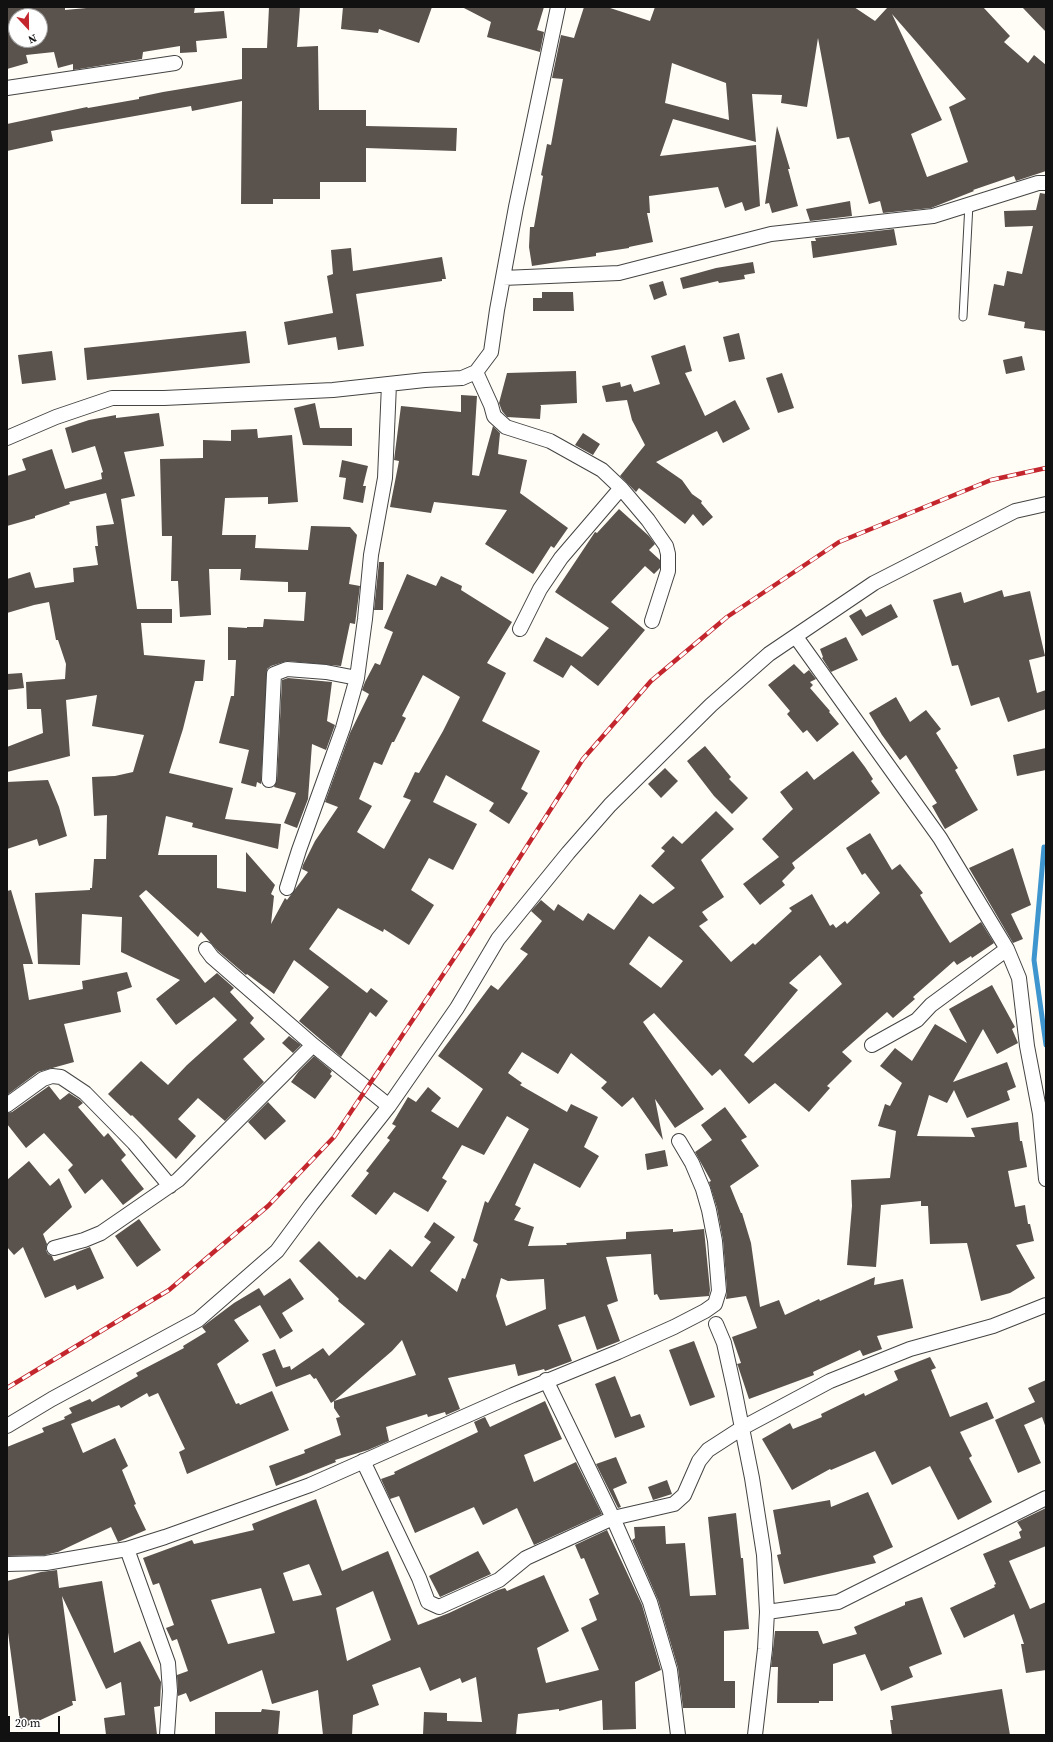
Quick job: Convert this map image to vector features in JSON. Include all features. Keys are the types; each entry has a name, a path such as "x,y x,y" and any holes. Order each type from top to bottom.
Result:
{"street":[{"path":"7,438 56,417 112,398 164,398 333,390 462,378 476,372 492,352 517,199 558,7"},
{"path":"7,88 175,63"},
{"path":"503,278 619,273 771,234 933,216 1038,183 1046,183"},
{"path":"476,372 491,405 494,416 506,427 550,441 602,470 621,488 648,520 666,546 668,554 668,571 652,621"},
{"path":"287,888 299,850 343,728 357,678 365,619 371,555 385,478 389,384"},
{"path":"520,629 540,589 561,558 621,488"},
{"path":"7,1426 59,1395 198,1320 277,1251 311,1205 389,1106 457,1008 498,939 610,805 711,705 769,654 874,583 1014,511 1046,504"},
{"path":"796,637 940,838 1007,949 1019,978 1027,1046 1040,1114 1046,1179"},
{"path":"269,780 274,674 286,669 326,672 357,678"},
{"path":"872,1045 917,1020 931,1005 1007,949"},
{"path":"206,950 212,957 313,1045 389,1106"},
{"path":"54,1248 101,1234 170,1186 313,1045"},
{"path":"7,1105 43,1079 52,1076 61,1077 85,1093 134,1142 170,1186"},
{"path":"7,1564 46,1563 127,1549 165,1537 310,1485 546,1380 618,1352 674,1327 715,1304 719,1291 709,1210 692,1162 679,1141"},
{"path":"363,1461 419,1578 428,1602 439,1607 498,1580 526,1558 612,1518 674,1504 684,1495 703,1454 742,1428 837,1378 910,1349 993,1326 1046,1305"},
{"path":"716,1324 724,1343 742,1428 752,1478 764,1555 767,1612 765,1649 755,1724 755,1735"},
{"path":"546,1380 612,1518 652,1610 670,1670 678,1735"},
{"path":"767,1612 838,1602 1046,1498"},
{"path":"127,1549 168,1663 170,1691 167,1735"}],"lane":[{"path":"963,317 969,204"}],"building":[{"path":"65,7 65,10 97,7 195,7 194,13 224,11 227,38 196,41 197,52 180,53 180,46 143,52 142,59 73,70 73,64 58,68 54,52 26,55 28,63 7,69 7,8"},
{"path":"269,7 300,7 297,47 318,46 319,110 366,110 366,126 457,128 456,151 366,148 366,182 320,182 320,199 273,199 273,204 241,204 242,101 192,111 191,106 51,131 53,141 7,151 7,124 87,107 139,99 139,97 163,92 242,79 242,48 267,48"},
{"path":"343,7 432,7 419,43 379,29 378,33 341,29"},
{"path":"462,7 544,7 537,30 544,32 540,52 487,37 491,22"},
{"path":"584,7 607,7 650,21 655,7 854,7 875,21 887,8 886,7 983,7 1010,36 1004,42 1028,63 1034,55 1046,65 1046,171 1016,181 1014,176 973,190 974,191 931,208 883,213 880,201 869,204 849,137 837,139 818,38 807,107 781,103 782,95 752,94 756,142 673,119 660,156 756,145 760,206 745,211 742,202 725,208 718,187 649,196 650,213 647,213 653,242 629,248 596,253 596,256 532,266 529,247 530,227 534,227 547,144 551,145 563,79 552,78 561,35 574,38","holes":["892,14 966,99 949,107 968,162 927,177 911,134 942,120","672,63 726,83 729,120 665,103"]},
{"path":"1022,7 1046,7 1046,32"},
{"path":"777,126 790,169 788,169 798,206 772,213 769,203 765,204"},
{"path":"1040,193 1046,194 1046,331 1024,328 1025,322 988,315 994,284 1004,286 1007,271 1022,274 1033,226 1005,227 1004,211 1036,210"},
{"path":"850,201 852,216 810,221 806,209"},
{"path":"894,229 897,245 813,258 811,241 816,241 815,238"},
{"path":"351,248 353,271 442,257 446,279 442,279 442,281 356,294 364,346 338,350 336,337 288,345 284,322 333,313 327,276 333,274 331,250"},
{"path":"753,262 755,273 744,275 745,279 719,283 718,281 683,289 680,278 716,268"},
{"path":"663,281 667,295 654,300 649,285"},
{"path":"542,292 573,292 574,311 533,311 533,298 542,298"},
{"path":"246,331 250,363 87,380 84,348"},
{"path":"739,333 745,359 729,362 723,337"},
{"path":"685,345 692,371 685,373 705,416 735,400 750,429 723,443 717,431 656,462 682,480 692,494 702,501 701,503 713,517 703,526 693,514 685,524 639,488 636,492 620,476 645,445 632,420 627,400 606,402 602,386 620,382 621,387 631,384 634,392 660,384 651,356"},
{"path":"52,351 56,380 22,384 18,355"},
{"path":"1022,356 1025,370 1006,374 1003,360"},
{"path":"576,371 577,403 540,405 540,419 507,417 502,411 499,403 507,373"},
{"path":"782,373 794,408 778,413 766,378"},
{"path":"461,395 477,396 472,475 479,476 493,426 500,433 498,454 527,460 520,493 568,528 554,548 551,546 533,574 485,544 507,510 434,502 431,513 390,507 399,461 394,460 401,406 461,412"},
{"path":"315,403 320,428 352,428 352,446 303,445 294,408"},
{"path":"159,413 164,446 124,452 135,496 121,499 137,609 172,609 172,623 141,623 144,655 205,660 203,681 195,681 183,729 169,773 233,788 225,819 281,824 278,849 192,827 193,823 166,816 158,855 217,855 217,888 246,892 246,852 275,885 271,894 274,896 271,924 285,898 287,900 308,872 302,869 303,865 315,841 338,807 325,802 350,733 369,694 362,690 365,682 375,663 380,665 393,632 384,628 407,574 436,586 441,576 462,586 461,590 512,622 487,663 506,673 482,721 540,751 521,789 528,793 509,824 489,811 494,803 446,775 433,802 477,824 453,870 429,858 411,890 434,905 409,945 384,929 383,932 338,908 309,949 367,993 371,988 388,1001 376,1017 370,1012 341,1057 299,1021 329,987 294,960 274,994 247,974 246,975 218,951 201,932 198,937 146,890 139,896 205,983 217,973 234,988 230,992 254,1018 250,1023 265,1039 243,1059 264,1082 225,1121 198,1098 178,1119 196,1136 176,1159 132,1115 131,1116 108,1094 141,1061 168,1085 187,1065 237,1020 214,997 176,1025 156,999 180,980 121,952 122,917 82,914 80,965 38,964 35,893 90,890 90,888 92,888 94,859 106,859 107,815 94,816 92,777 115,776 133,772 144,735 92,726 97,695 66,700 70,756 7,772 7,747 43,733 41,709 27,709 26,682 65,679 66,664 58,640 56,640 49,602 7,613 7,579 30,572 35,588 74,582 73,568 98,565 95,546 98,546 96,526 114,524 106,493 69,502 70,504 35,516 35,518 7,526 7,476 26,470 22,459 52,449 65,489 102,479 101,473 103,472 95,446 72,453 65,428 89,420 116,415 116,418","holes":["423,675 460,697 419,773 415,772 403,797 411,800 384,849 357,832 372,806 359,799 374,762 382,765 392,742 394,742 406,718 402,716"]},
{"path":"257,429 258,438 292,435 298,502 268,504 268,497 225,498 222,535 256,535 255,548 308,550 311,526 350,527 357,535 349,584 360,586 355,624 350,623 341,666 287,661 271,666 267,669 261,784 257,782 256,787 241,783 249,750 219,743 231,696 234,696 236,660 228,660 228,627 263,627 264,619 304,621 306,592 288,592 288,582 240,580 241,569 209,569 211,615 180,617 178,581 171,581 172,536 162,536 160,459 203,458 203,440 231,441 231,430"},
{"path":"583,433 600,444 593,455 575,445"},
{"path":"342,460 368,466 363,486 366,486 363,503 343,499 346,478 339,477"},
{"path":"619,509 649,536 655,544 649,550 660,560 660,568 654,574 645,566 611,602 645,630 598,686 571,665 563,678 533,661 546,637 582,657 609,628 555,592 595,532 597,533"},
{"path":"379,562 384,562 383,610 374,610"},
{"path":"1002,590 1004,597 1030,591 1045,656 1029,660 1037,693 1046,690 1046,709 1008,722 999,697 971,706 958,665 952,666 933,600 961,592 964,603"},
{"path":"891,604 898,617 862,636 849,616 861,609 866,617"},
{"path":"846,637 858,660 831,672 822,658 820,649"},
{"path":"794,664 804,674 809,670 816,679 810,682 813,685 810,688 839,724 817,742 807,730 803,733 787,714 790,711 768,685"},
{"path":"22,673 24,688 7,690 7,674"},
{"path":"288,678 332,682 327,721 335,725 326,750 312,744 308,799 297,828 284,823 296,793 274,787 277,780 282,680"},
{"path":"896,697 910,722 926,710 941,729 936,733 958,768 955,770 978,810 945,829 932,806 937,803 906,755 900,760 882,735 869,713"},
{"path":"705,746 731,777 729,779 748,798 732,814 714,796 687,761"},
{"path":"1046,748 1046,770 1017,776 1013,755"},
{"path":"853,751 873,779 871,781 880,793 792,863 795,868 782,881 785,885 760,905 743,884 779,857 762,839 793,809 780,792 807,771 814,780"},
{"path":"665,768 678,781 661,798 648,784"},
{"path":"48,780 59,807 67,836 39,846 37,839 7,849 7,782"},
{"path":"716,811 734,829 701,860 724,897 702,912 708,920 699,926 731,962 753,943 755,945 792,911 789,908 812,894 830,926 833,924 836,928 845,921 847,924 880,893 865,873 862,875 846,848 870,833 892,870 900,864 923,893 920,895 950,943 981,922 994,943 972,958 971,956 957,965 954,961 913,997 915,999 893,1018 887,1012 842,1052 852,1061 827,1086 830,1088 809,1112 775,1083 749,1104 720,1069 712,1076 654,1013 643,1022 704,1109 675,1128 655,1099 663,1140 633,1097 622,1107 601,1088 607,1082 571,1053 558,1074 522,1052 508,1073 522,1083 520,1085 567,1112 571,1104 598,1117 584,1147 599,1156 580,1188 534,1163 515,1205 521,1208 514,1220 534,1227 528,1246 567,1245 566,1243 626,1239 626,1232 673,1229 673,1232 704,1229 710,1290 709,1296 660,1300 657,1294 654,1295 651,1254 606,1257 618,1301 607,1305 620,1341 597,1350 585,1316 558,1325 572,1361 545,1371 544,1369 518,1376 515,1364 448,1378 460,1409 446,1415 445,1412 428,1417 427,1414 386,1427 389,1441 368,1450 335,1460 336,1462 276,1486 269,1466 305,1453 304,1450 341,1435 336,1418 340,1417 334,1408 334,1401 331,1403 316,1378 314,1379 310,1374 276,1387 262,1354 275,1349 283,1368 290,1366 291,1370 323,1348 329,1356 365,1324 338,1301 339,1299 299,1261 319,1241 357,1278 359,1276 365,1280 390,1249 412,1267 431,1242 424,1237 434,1222 455,1237 430,1271 457,1292 462,1278 465,1279 478,1244 473,1241 485,1201 488,1203 529,1129 507,1116 484,1155 462,1145 442,1178 447,1181 428,1212 394,1192 376,1215 351,1196 369,1173 366,1171 390,1140 387,1138 396,1126 392,1124 408,1097 416,1102 428,1087 441,1098 431,1111 458,1128 483,1089 438,1056 491,985 498,990 528,954 520,949 542,921 531,911 541,900 554,911 558,904 583,921 588,913 614,930 640,894 653,904 675,888 651,866 665,851 661,848 673,836 682,844","holes":["649,936 683,961 661,988 629,964","820,955 842,984 753,1063 744,1055 798,990 789,983","501,1278 508,1281 544,1279 546,1309 506,1326 496,1296","402,1340 416,1375 334,1401 392,1351"]},
{"path":"1013,848 1031,905 1011,914 1023,939 1013,943 969,868"},
{"path":"11,890 33,964 23,964 29,1000 83,989 82,981 127,972 132,987 117,992 121,1012 64,1024 74,1062 38,1072 7,1095 7,891"},
{"path":"992,985 1015,1027 1012,1029 1018,1043 997,1054 983,1029 953,1082 1007,1062 1016,1087 1007,1091 1010,1100 967,1118 954,1090 947,1103 929,1095 917,1136 975,1137 971,1128 1018,1122 1020,1141 1022,1141 1027,1167 1008,1171 1015,1207 1025,1205 1028,1224 1030,1224 1034,1241 1016,1245 1035,1278 1010,1293 981,1301 967,1243 930,1244 928,1206 921,1206 921,1201 881,1205 876,1267 847,1265 852,1206 851,1180 890,1178 896,1131 878,1126 885,1104 890,1106 902,1083 880,1066 895,1048 912,1061 935,1024 967,1043 949,1009"},
{"path":"289,1036 301,1045 293,1053 282,1043"},
{"path":"314,1056 332,1071 330,1074 332,1076 315,1099 291,1082 299,1071"},
{"path":"49,1086 60,1100 69,1093 80,1100 83,1103 78,1107 104,1137 108,1133 126,1155 121,1160 144,1189 123,1205 102,1179 85,1194 68,1170 73,1165 44,1133 26,1148 7,1124 7,1113 12,1112"},
{"path":"268,1102 286,1121 265,1140 248,1122"},
{"path":"725,1107 747,1137 741,1140 759,1166 730,1186 742,1213 751,1243 760,1307 779,1300 785,1315 819,1299 820,1301 875,1277 874,1285 903,1279 913,1328 877,1336 882,1349 863,1356 860,1350 813,1372 814,1375 749,1399 737,1364 741,1363 732,1337 757,1328 746,1296 726,1299 727,1290 723,1240 717,1208 709,1182 711,1181 695,1152 712,1140 701,1125"},
{"path":"665,1150 668,1166 647,1170 645,1154"},
{"path":"29,1161 50,1186 59,1178 72,1207 43,1234 47,1244 46,1250 48,1254 52,1256 54,1261 90,1247 104,1278 77,1290 75,1285 45,1298 23,1247 14,1255 7,1247 7,1180"},
{"path":"139,1219 161,1250 137,1267 115,1236"},
{"path":"290,1278 304,1299 282,1313 293,1331 280,1339 260,1305 234,1320 249,1341 217,1364 236,1404 239,1403 240,1405 272,1391 289,1430 187,1474 179,1452 185,1449 158,1393 149,1397 147,1393 121,1408 119,1405 71,1424 83,1453 115,1438 128,1466 122,1470 136,1504 134,1505 146,1530 118,1542 111,1527 58,1552 45,1555 7,1556 7,1447 44,1432 42,1428 65,1419 64,1417 72,1413 69,1408 90,1399 92,1402 138,1376 136,1373 184,1348 183,1346 206,1332 202,1327 234,1303 259,1288 264,1296"},
{"path":"694,1341 715,1397 690,1406 669,1350"},
{"path":"930,1357 936,1368 931,1370 950,1417 987,1402 994,1418 960,1432 972,1456 969,1458 992,1502 958,1520 930,1466 892,1485 875,1451 831,1470 830,1469 792,1490 762,1439 790,1423 793,1429 822,1417 821,1414 864,1393 865,1396 898,1380 894,1371"},
{"path":"615,1376 631,1417 640,1414 645,1427 615,1438 595,1384"},
{"path":"1046,1380 1046,1428 1042,1417 1024,1425 1041,1463 1018,1473 995,1420 1035,1402 1028,1388"},
{"path":"545,1401 562,1439 524,1455 534,1482 576,1462 602,1514 534,1545 517,1508 483,1525 474,1507 415,1533 399,1496 390,1499 381,1479 395,1474 394,1472 478,1432 474,1422 485,1417 490,1427"},
{"path":"616,1457 627,1483 613,1489 621,1507 618,1508 596,1464"},
{"path":"667,1480 672,1494 653,1500 648,1487"},
{"path":"868,1492 893,1547 873,1556 876,1563 784,1584 777,1555 781,1554 773,1510 830,1500 831,1507"},
{"path":"316,1499 342,1571 388,1551 418,1625 449,1613 498,1590 505,1588 507,1591 544,1575 569,1631 537,1648 546,1683 599,1670 581,1628 597,1620 589,1599 599,1594 584,1558 581,1559 575,1545 607,1530 642,1605 661,1670 635,1682 636,1729 603,1730 602,1700 559,1711 559,1709 518,1714 516,1735 423,1735 424,1712 447,1713 447,1721 482,1722 476,1677 462,1683 460,1678 430,1691 420,1667 372,1685 379,1705 353,1715 352,1735 323,1735 318,1690 272,1704 262,1670 190,1702 186,1693 178,1696 177,1675 188,1671 177,1639 172,1641 166,1628 174,1625 159,1583 153,1585 143,1558 192,1540 194,1544 254,1530 252,1524","holes":["309,1564 322,1595 293,1601 283,1573","261,1588 275,1633 228,1644 211,1600","373,1591 391,1640 347,1661 336,1608"]},
{"path":"1046,1508 1046,1546 1009,1561 1030,1609 1046,1602 1046,1670 1026,1673 1021,1644 1024,1644 1014,1614 964,1638 950,1608 995,1587 994,1585 996,1584 983,1554 1021,1538 1019,1532 1022,1530 1017,1522"},
{"path":"736,1513 741,1558 743,1558 749,1629 724,1631 724,1681 735,1681 735,1708 683,1708 678,1668 658,1600 632,1540 635,1538 634,1527 665,1526 666,1544 685,1543 690,1596 716,1595 708,1517"},
{"path":"478,1551 491,1574 440,1597 429,1576"},
{"path":"57,1570 59,1588 102,1581 114,1653 140,1641 161,1682 160,1706 154,1707 157,1735 106,1735 104,1718 125,1715 121,1682 106,1689 62,1596 76,1701 72,1701 73,1705 21,1729 7,1625 7,1581 41,1572"},
{"path":"922,1597 942,1654 909,1667 913,1677 881,1691 865,1654 833,1664 833,1701 819,1701 819,1703 777,1703 778,1667 771,1667 775,1631 818,1631 823,1644 857,1634 854,1627 905,1605 905,1602"},
{"path":"1002,1689 1010,1735 892,1735 890,1720 893,1720 891,1706"},
{"path":"262,1709 280,1711 278,1735 215,1735 215,1712 261,1712"}],"waterway":[{"path":"1044,847 1034,960 1046,1045"}],"railway":[{"path":"7,1388 169,1290 268,1206 334,1137 473,930 583,759 651,681 727,617 839,542 991,480 1046,468"}]}
